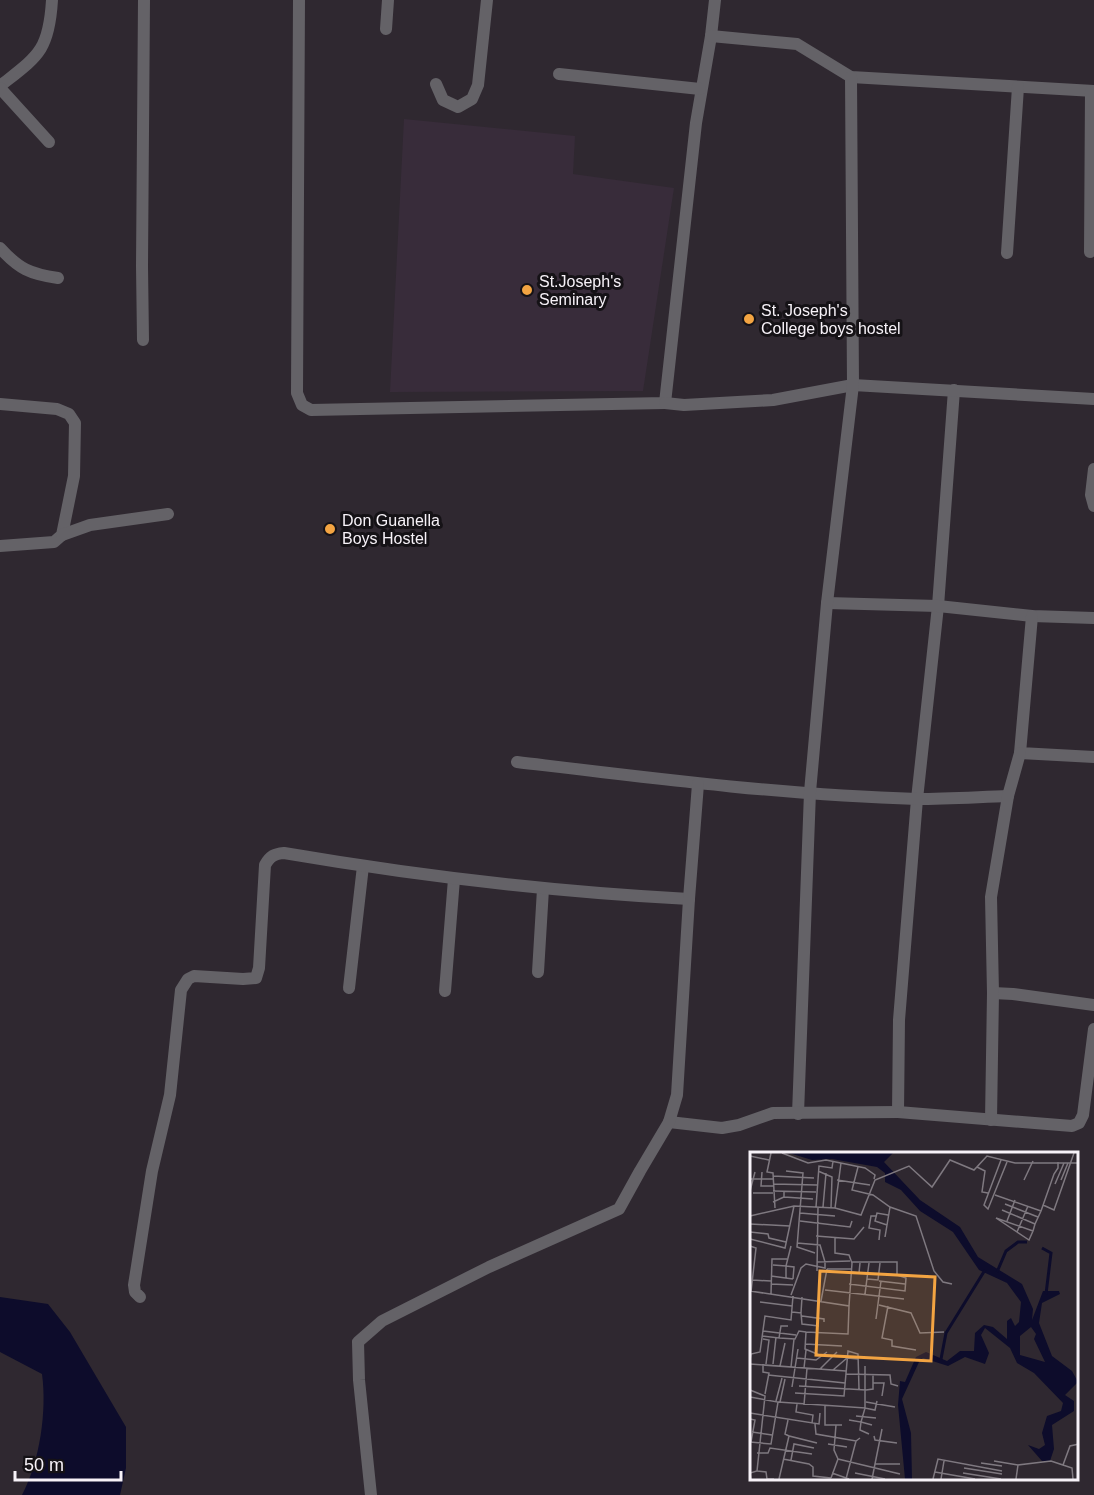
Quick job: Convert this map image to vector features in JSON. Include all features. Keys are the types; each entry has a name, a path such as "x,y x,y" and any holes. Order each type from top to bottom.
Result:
{"street":[{"path":"49,142 1,90 36,57 45,41 51,20 52,0"},
{"path":"143,340 141,266 144,0"},
{"path":"299,0 297,393 302,405 311,410 665,403 684,405 773,400 853,385 1094,399"},
{"path":"386,29 388,0"},
{"path":"436,84 443,100 458,107 472,99 478,85 487,0"},
{"path":"665,403 700,89 711,36 715,0"},
{"path":"711,36 797,44 851,77 1092,91 1090,252"},
{"path":"559,74 700,89"},
{"path":"798,1114 810,792 827,603 853,385 851,77"},
{"path":"1007,253 1018,87"},
{"path":"0,248 20,268 37,275 58,278"},
{"path":"898,1112 899,1020 917,799 938,606 954,390"},
{"path":"0,404 57,409 69,414 75,423 74,476 62,535"},
{"path":"1094,469 1091,495 1094,506"},
{"path":"0,546 54,542 62,535 90,525 168,514"},
{"path":"827,603 938,606 1032,616 1094,618"},
{"path":"991,1120 993,993 991,897 1008,796 1020,753 1032,616"},
{"path":"1020,753 1094,757"},
{"path":"518,762 698,784 810,792 917,799 1008,796"},
{"path":"371,1495 358,1380 358,1342 382,1321 489,1267 619,1209 669,1122 677,1095 698,784"},
{"path":"140,1297 135,1292 134,1284 152,1172 170,1095 183,983 194,976 256,978 259,968 265,865 269,858 284,853 454,879 543,889 689,899"},
{"path":"349,988 363,866"},
{"path":"445,991 454,879"},
{"path":"538,972 543,889"},
{"path":"993,993 1094,1005"},
{"path":"669,1122 729,1128 773,1113 898,1112 1072,1126 1079,1123 1083,1115 1094,1029"}],"shaded area":[{"name":"St.Joseph's Seminary","path":"404,119 575,136 573,174 674,188 643,391 390,392"},
{"path":"0,1297 48,1304 70,1332 126,1427 126,1468 120,1495 22,1495 38,1452 41,1436 44,1404 42,1374 0,1352"}],"place":[{"name":"St.Joseph's Seminary","path":"527,290"},
{"name":"St. Joseph's College boys hostel","path":"749,319"},
{"name":"Don Guanella Boys Hostel","path":"330,529"}]}
